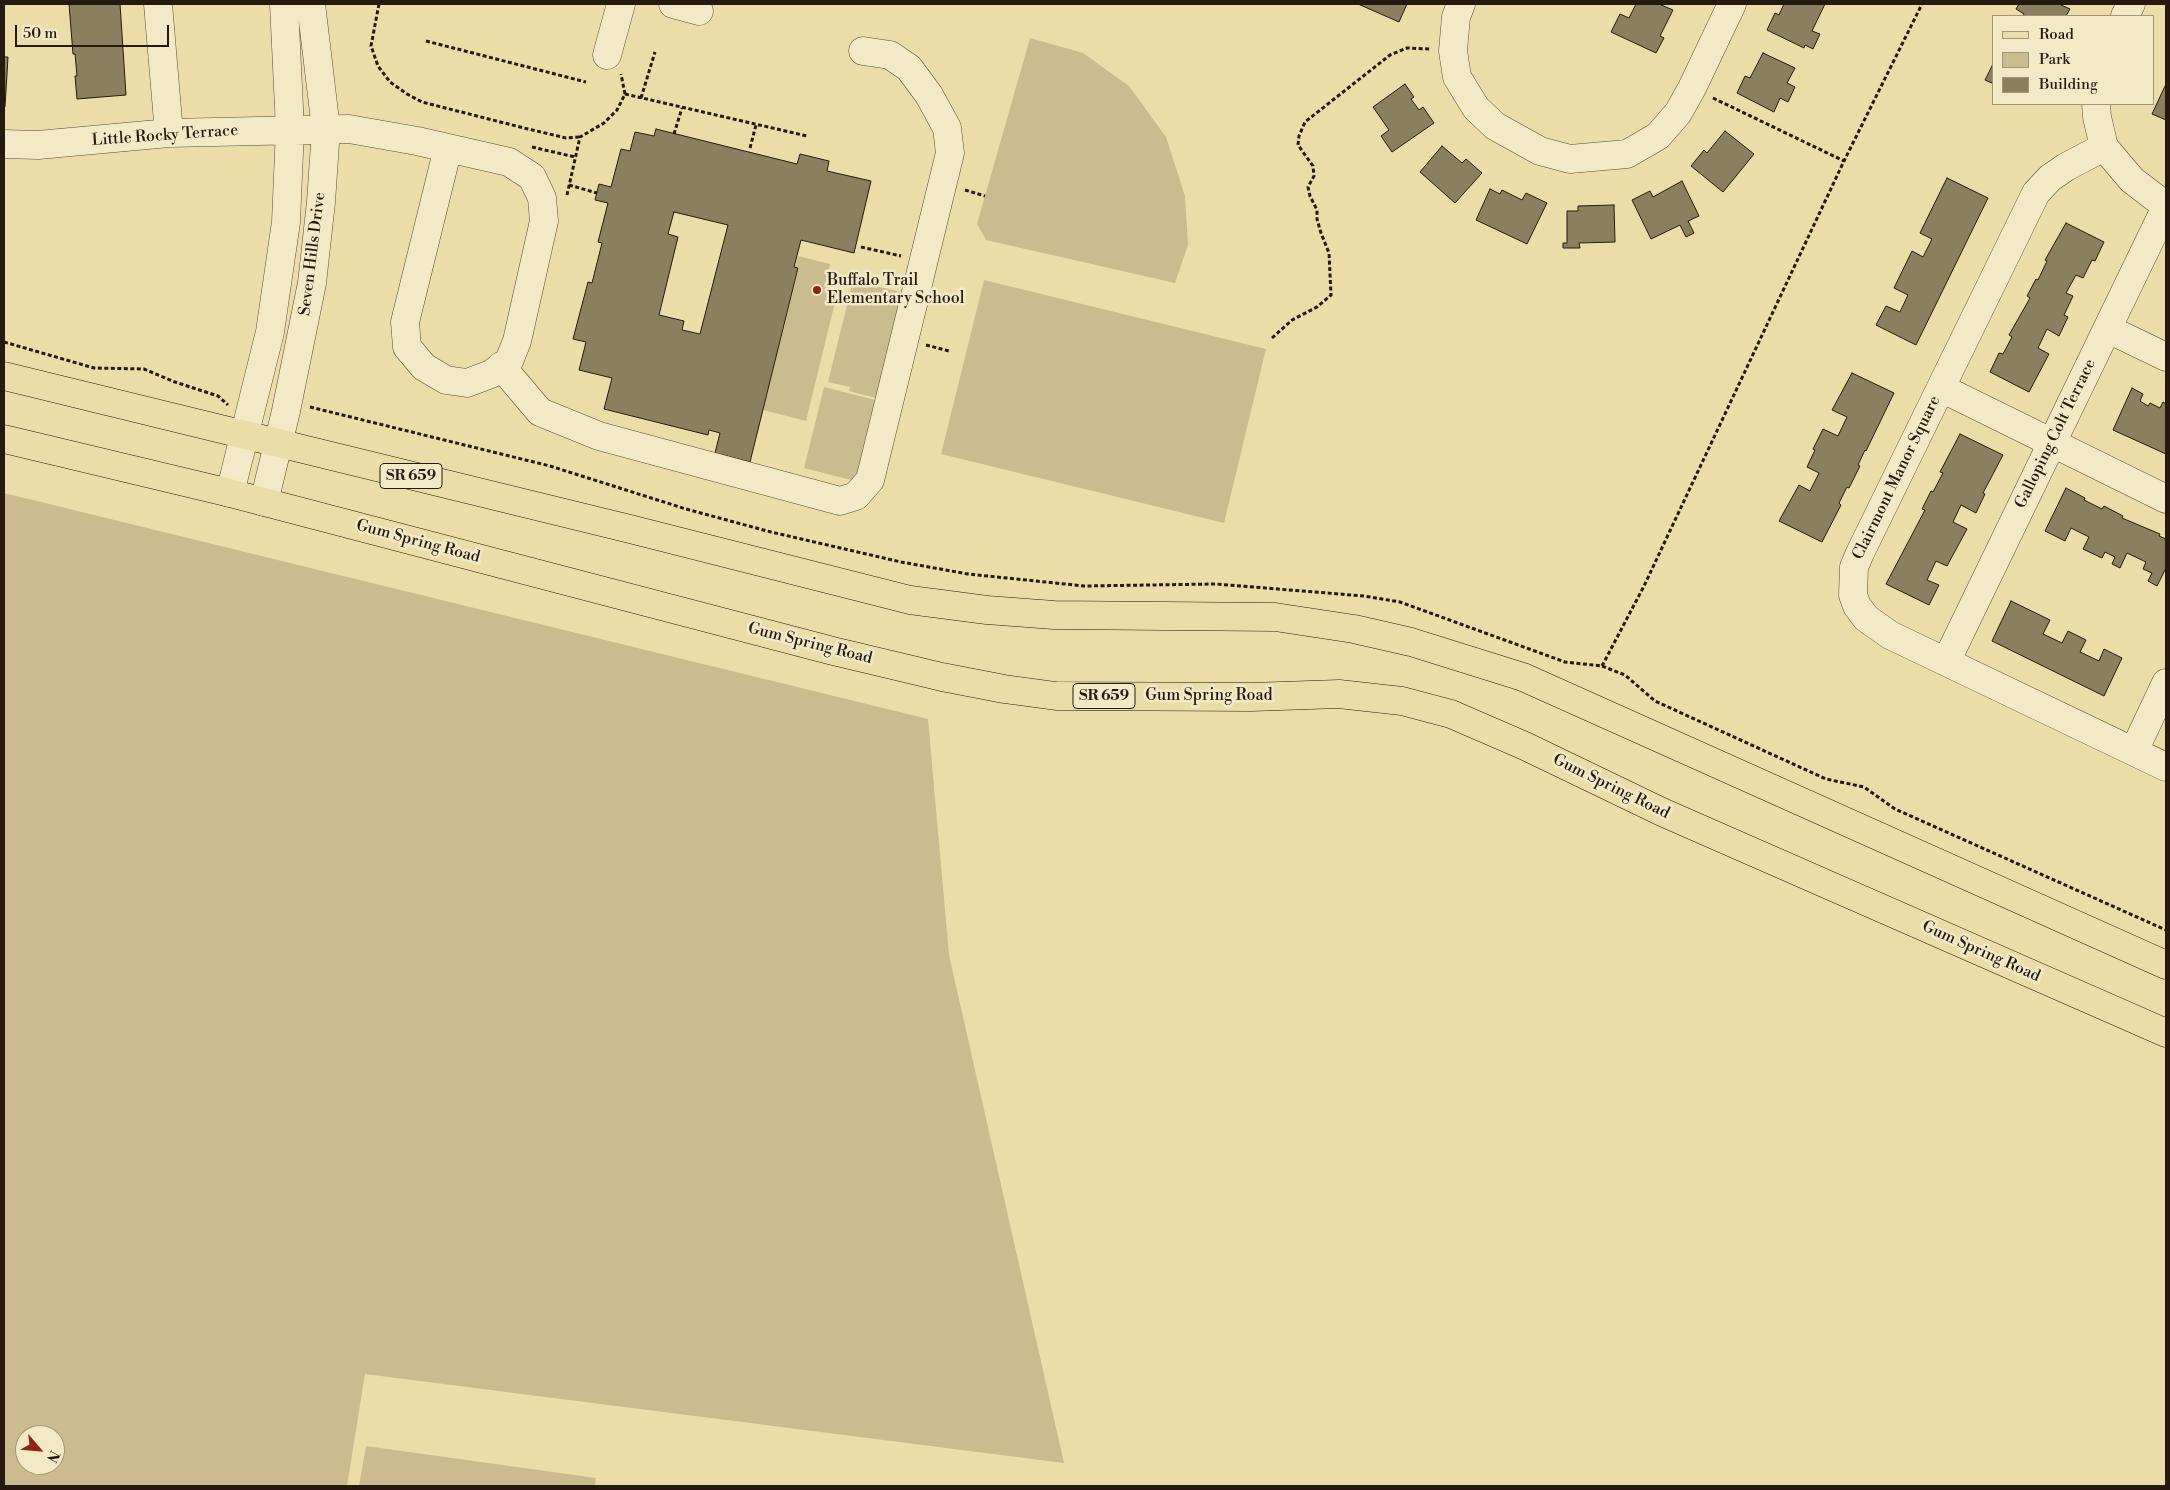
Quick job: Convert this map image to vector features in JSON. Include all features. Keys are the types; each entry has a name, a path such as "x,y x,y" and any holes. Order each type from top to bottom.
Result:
{"main road":[{"name":"SR 659","path":"4,376 630,529 910,600 987,610 1054,615 1275,617 1354,629 1411,642 1532,681 2166,965"},
{"name":"Gum Spring Road","path":"4,439 230,493 833,651 942,677 1004,689 1056,696 1251,697 1338,694 1402,701 1452,714 1525,746 1662,812 2166,1033"}],"street":[{"path":"158,4 169,132"},
{"name":"Seven Hills Drive","path":"230,493 270,332 286,222 290,129 284,4"},
{"name":"Seven Hills Drive","path":"264,502 286,411 312,283 326,129 311,4"},
{"path":"607,55 622,4"},
{"path":"672,4 699,11"},
{"path":"1461,4 1456,17 1454,51 1458,77 1476,108 1495,126 1540,151 1570,159 1628,154 1658,136 1678,113 1732,4"},
{"path":"448,148 405,322 407,347 424,367 446,380 467,383 491,374 502,366 540,412 598,436 840,501 856,496 870,480 950,153 947,128 929,95 909,68 890,55 863,51"},
{"path":"2096,105 2096,116 2104,147 2132,180 2166,207"},
{"name":"Little Rocky Terrace","path":"4,144 38,145 169,132 349,128 509,162 532,176 542,198 544,222 517,341 509,361 502,366"},
{"name":"Clairmont Manor Square","path":"2104,147 2066,167 2050,178 2036,193 1860,553 1854,567 1853,595 1857,606 1872,623 1890,635 2166,767"},
{"name":"Galloping Colt Terrace","path":"1946,662 2166,207"},
{"path":"2108,329 2166,357"},
{"path":"1941,388 2166,499"},
{"path":"2134,751 2166,684"}],"path":[{"path":"379,4 371,46 378,66 390,82 422,102 566,138 580,137 604,123 617,110 625,94 807,136"},
{"path":"1602,666 1644,586 1844,161 1922,4"},
{"path":"426,41 586,82"},
{"path":"1272,338 1292,320 1317,307 1331,295 1329,253 1316,219 1317,210 1308,187 1314,176 1313,166 1298,145 1299,136 1305,122 1390,55 1407,48 1454,51"},
{"path":"641,98 655,52"},
{"path":"1692,88 1844,161"},
{"path":"674,134 682,108"},
{"path":"750,148 756,125"},
{"path":"522,145 575,157 580,137"},
{"path":"569,185 597,193"},
{"path":"860,246 924,262"}],"green space":[{"path":"1030,38 1083,53 1129,86 1166,137 1185,196 1188,245 1175,283 986,240 977,224"},
{"path":"798,256 830,264 825,286 838,290 806,421 763,410 799,268 795,267"},
{"path":"984,280 1266,349 1224,523 941,454"},
{"path":"853,281 905,293 880,399 849,391 850,387 828,382"},
{"path":"824,387 875,400 855,481 804,468"},
{"path":"4,493 928,719 949,955 1064,1463 365,1374 347,1486 4,1486"},
{"path":"366,1446 596,1478 595,1486 359,1486"}],"building":[{"path":"69,4 120,4 126,95 77,99 75,76 77,76 75,54 73,54"},
{"path":"1358,4 1407,4 1399,22"},
{"path":"1636,4 1659,4 1673,10 1660,36 1664,38 1656,53 1611,32 1620,14 1629,18"},
{"path":"1784,4 1825,4 1812,31 1820,34 1813,49 1805,45 1804,48 1767,30 1775,13 1779,15"},
{"path":"2019,4 2059,4 2070,9 2067,15 2024,15 2016,9"},
{"path":"1763,53 1795,68 1787,83 1795,87 1788,102 1780,98 1774,112 1737,93 1745,76 1750,78"},
{"path":"4,57 8,57 5,107 4,107"},
{"path":"1992,66 1992,83 1985,80"},
{"path":"1405,84 1414,97 1411,99 1419,110 1423,107 1434,123 1392,152 1381,136 1389,130 1373,107"},
{"path":"2166,84 2166,120 2152,114"},
{"name":"Buffalo Trail Elementary School","path":"656,129 797,164 800,154 829,161 827,171 871,181 854,253 801,240 794,267 798,268 750,462 715,453 720,433 709,430 708,435 604,409 612,378 579,370 586,342 573,339 588,282 592,283 602,243 598,242 608,203 595,200 599,184 611,187 621,149 630,151 635,132 654,136","holes":["674,212 728,225 700,334 682,330 684,321 659,315 678,237 668,234"]},
{"path":"1725,131 1754,154 1723,192 1691,166 1704,150 1707,153"},
{"path":"1442,146 1462,163 1466,159 1482,173 1455,203 1420,172"},
{"path":"1947,178 1988,198 1916,345 1876,325 1886,306 1900,312 1908,295 1894,288 1912,251 1923,257 1932,239 1920,233"},
{"path":"1682,181 1699,216 1688,221 1694,233 1686,237 1680,225 1651,239 1632,200 1650,191 1653,197"},
{"path":"1490,189 1500,194 1502,190 1522,200 1526,193 1547,203 1527,244 1476,220"},
{"path":"1614,205 1615,242 1579,243 1580,248 1563,248 1563,243 1567,243 1567,211 1578,211 1578,206"},
{"path":"2066,223 2104,242 2095,261 2092,260 2083,278 2076,275 2066,293 2073,296 2064,315 2068,317 2059,336 2047,329 2038,348 2049,354 2029,392 1990,372 1999,353 2003,354 2012,337 2009,335 2030,298 2027,296 2036,279 2038,280 2047,261 2045,260"},
{"path":"1852,373 1894,393 1865,450 1858,465 1860,466 1849,488 1847,487 1839,503 1841,505 1822,542 1779,521 1799,485 1810,491 1819,473 1807,467 1823,429 1838,436 1847,417 1832,410"},
{"path":"2132,388 2143,394 2140,401 2148,406 2150,403 2160,408 2163,402 2166,404 2166,454 2113,430"},
{"path":"1960,434 2003,455 1983,493 1985,494 1976,513 1961,505 1953,522 1967,529 1947,566 1936,561 1927,580 1939,585 1929,605 1886,584 1925,510 1922,509 1943,473 1940,472"},
{"path":"2066,488 2085,498 2084,500 2102,509 2104,506 2123,516 2122,518 2160,534 2159,536 2166,539 2166,568 2157,586 2148,581 2152,573 2143,569 2146,562 2127,553 2120,568 2112,564 2115,557 2105,552 2102,558 2083,549 2089,537 2071,528 2065,541 2045,531"},
{"path":"2011,601 2050,620 2043,634 2062,643 2068,631 2086,640 2080,652 2099,661 2104,649 2122,658 2104,696 1992,641"}],"place":[{"name":"Buffalo Trail Elementary School","path":"817,290"}]}
